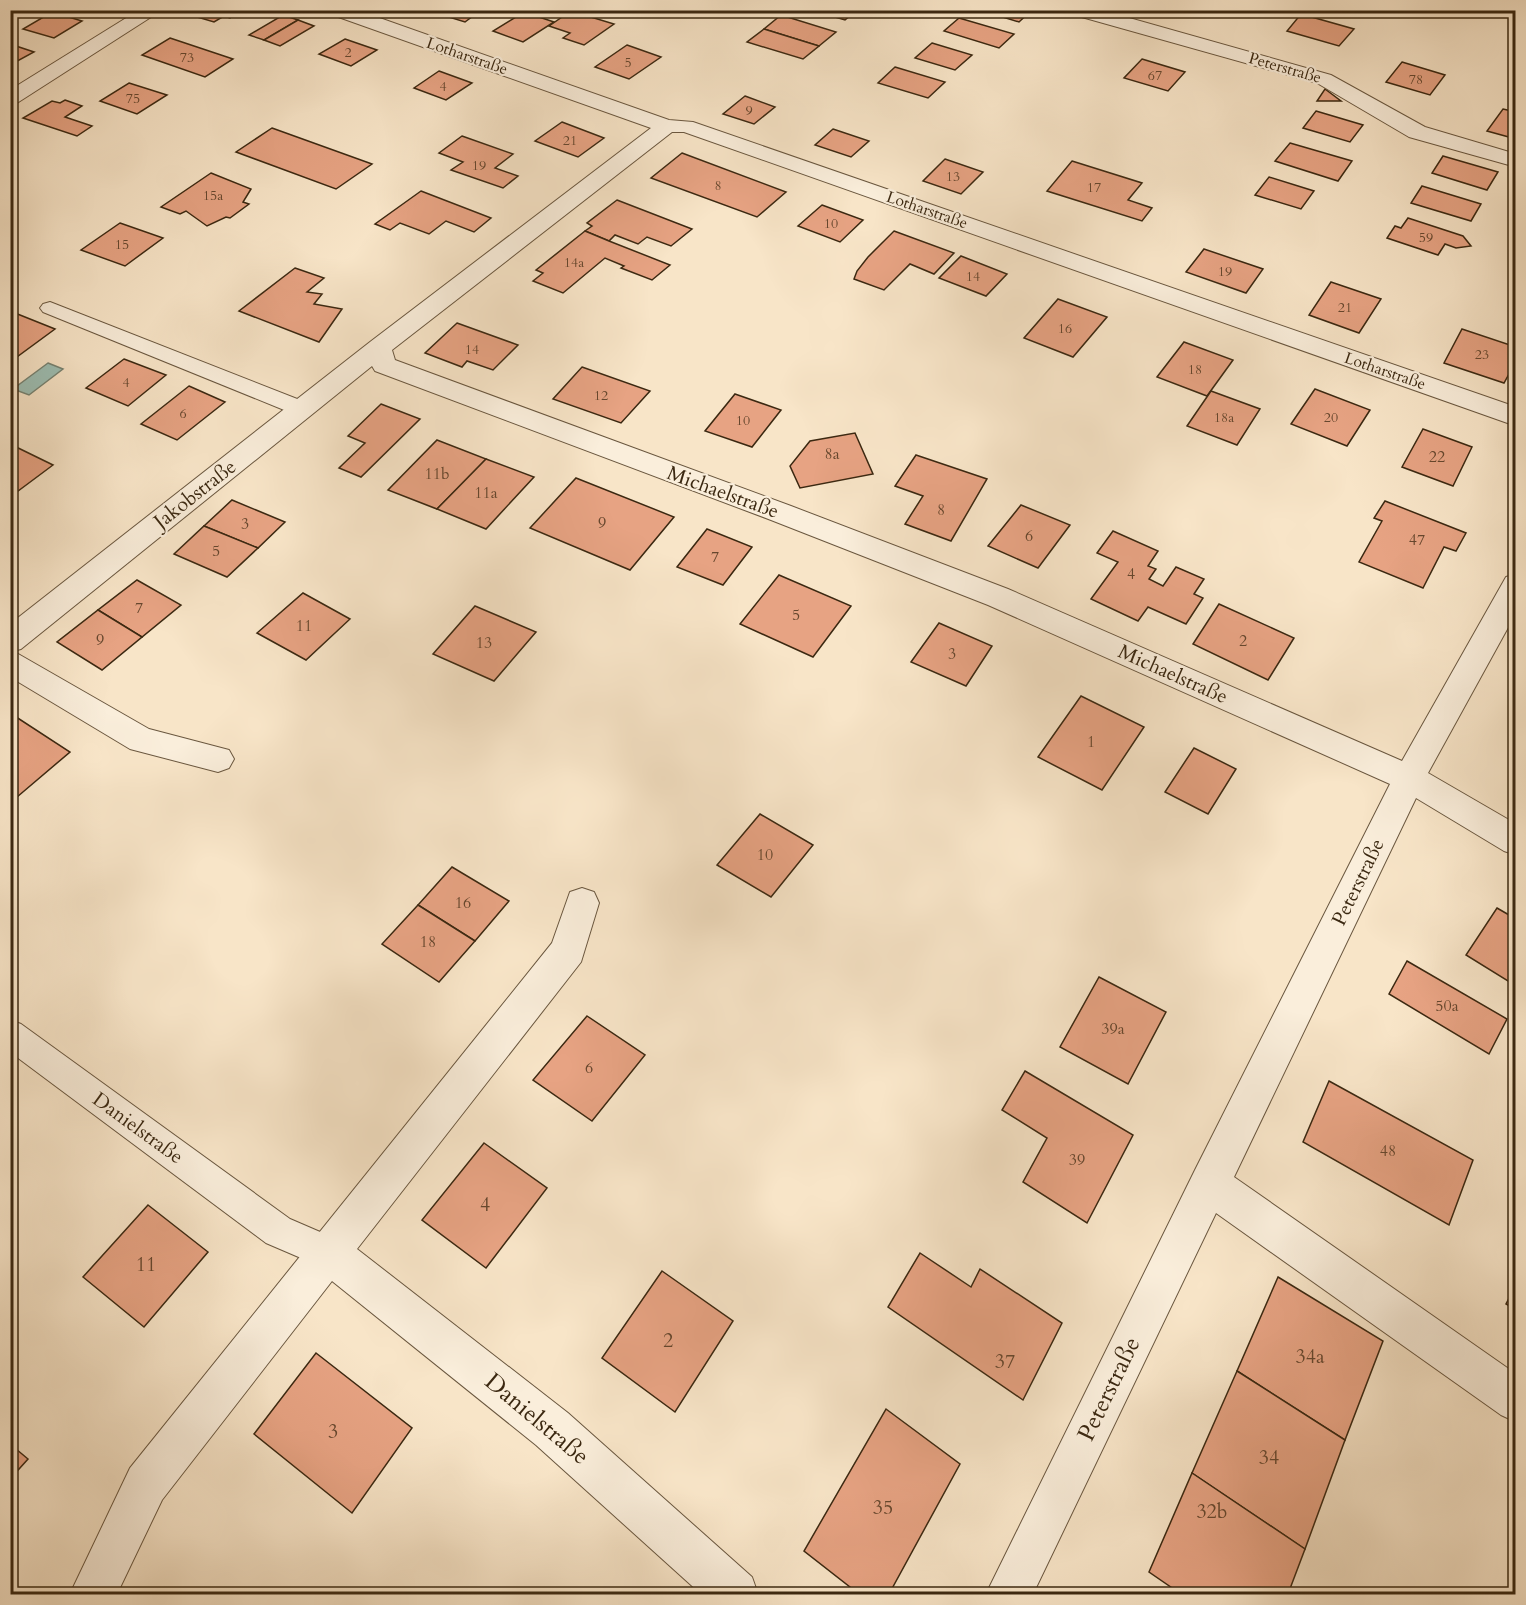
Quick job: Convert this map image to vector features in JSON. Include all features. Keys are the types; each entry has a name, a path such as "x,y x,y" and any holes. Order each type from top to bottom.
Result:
{"street":[{"path":"10,99 153,10"},
{"name":"Lotharstraße","path":"337,10 667,126 686,126 1515,417"},
{"name":"Peterstraße","path":"1078,10 1324,79 1417,132 1515,161"},
{"path":"380,348 667,126"},
{"name":"Jakobstraße","path":"10,641 380,348"},
{"name":"Michaelstraße","path":"380,348 384,365 998,597 1409,778"},
{"name":"Peterstraße","path":"1009,1594 1409,778 1515,585"},
{"path":"10,662 141,740 218,759"},
{"path":"1409,778 1515,841"},
{"path":"93,1594 146,1484 568,951 582,903"},
{"path":"1209,1184 1515,1400"},
{"name":"Danielstraße","path":"330,1254 552,1429 735,1594"}],"lane":[{"path":"50,308 302,409"},
{"name":"Danielstraße","path":"10,1034 278,1231 330,1254"}],"water":[{"path":"48,363 63,369 29,395 13,389"}],"building":[{"path":"193,10 241,10 230,18 224,16 214,22 187,14"},
{"path":"426,10 481,10 465,22"},
{"path":"811,10 857,10 845,20"},
{"path":"980,10 1032,10 1019,22"},
{"path":"571,11 614,24 584,45 563,38 570,33 549,26"},
{"path":"52,12 82,21 54,38 23,29"},
{"path":"524,12 554,22 523,42 493,31"},
{"path":"1301,14 1354,29 1339,46 1287,31"},
{"path":"283,15 298,20 264,40 249,35"},
{"path":"781,15 836,32 819,46 764,29"},
{"path":"959,18 1014,34 999,48 944,31"},
{"path":"298,20 314,26 280,46 264,40"},
{"path":"764,29 819,46 803,59 747,42"},
{"path":"170,38 233,59 205,77 142,55"},
{"path":"345,39 377,50 351,66 319,54"},
{"path":"932,43 972,55 955,70 915,58"},
{"path":"10,44 34,52 10,65"},
{"path":"627,45 661,57 629,79 595,67"},
{"path":"1142,59 1185,72 1168,91 1124,78"},
{"path":"1402,62 1445,75 1430,95 1386,82"},
{"path":"895,67 945,82 928,98 878,83"},
{"path":"439,71 472,83 446,100 414,88"},
{"path":"129,83 167,95 137,114 100,101"},
{"path":"1325,89 1341,101 1317,101"},
{"path":"745,96 775,107 754,124 723,114"},
{"path":"65,100 82,106 65,117 92,126 77,136 23,118 52,101 60,103"},
{"path":"1503,109 1516,112 1516,139 1487,131"},
{"path":"1316,111 1363,125 1350,142 1303,128"},
{"path":"562,122 604,138 578,157 535,141"},
{"path":"272,128 372,164 336,189 236,152"},
{"path":"833,129 869,141 851,157 815,145"},
{"path":"462,136 513,154 495,168 518,176 503,188 451,170 463,162 439,153"},
{"path":"1290,143 1352,161 1338,181 1275,161"},
{"path":"682,153 786,192 757,217 651,178"},
{"path":"1443,156 1498,172 1487,190 1432,173"},
{"path":"945,159 983,172 961,194 923,181"},
{"path":"1072,161 1142,183 1128,200 1152,208 1142,221 1047,191"},
{"path":"211,173 251,189 243,202 249,204 230,218 226,217 207,226 186,211 180,214 161,207"},
{"path":"1269,177 1314,191 1301,209 1255,195"},
{"path":"1422,186 1481,204 1471,221 1411,203"},
{"path":"421,191 491,218 474,232 446,221 429,234 400,223 390,230 375,224"},
{"path":"617,200 692,229 671,246 647,237 638,244 615,235 609,241 585,231 592,226 587,223"},
{"path":"822,205 863,220 840,242 798,226"},
{"path":"1408,218 1463,236 1471,246 1456,248 1445,244 1438,255 1387,238 1395,226 1401,228"},
{"path":"120,223 163,238 125,266 81,250"},
{"path":"585,231 670,265 652,280 621,268 624,266 605,258 563,293 533,281 543,273 536,270"},
{"path":"894,231 954,253 934,274 910,264 884,290 854,279 868,257"},
{"path":"1204,249 1263,269 1246,293 1186,272"},
{"path":"961,256 1007,274 986,296 939,278"},
{"path":"295,268 324,278 307,292 322,294 314,304 342,309 319,342 239,311"},
{"path":"1331,282 1381,299 1359,333 1309,315"},
{"path":"1058,299 1107,317 1073,357 1024,338"},
{"path":"10,311 55,329 10,362"},
{"path":"457,323 518,345 493,370 467,361 462,367 425,353"},
{"path":"1462,329 1516,347 1516,361 1504,383 1444,363"},
{"path":"1184,342 1233,360 1207,396 1157,377"},
{"path":"124,359 166,375 128,406 86,388"},
{"path":"582,367 650,391 621,423 553,399"},
{"path":"189,386 225,402 177,440 141,424"},
{"path":"1315,389 1370,410 1347,446 1291,424"},
{"path":"1211,391 1260,409 1237,445 1187,426"},
{"path":"735,394 781,410 752,447 705,431"},
{"path":"381,404 420,419 361,477 339,468 365,443 348,436"},
{"path":"1423,429 1472,447 1453,486 1402,467"},
{"path":"855,433 873,474 800,488 790,466 810,441"},
{"path":"437,440 486,459 437,509 388,490"},
{"path":"10,444 53,465 10,497"},
{"path":"916,455 987,479 951,541 905,524 923,496 895,486"},
{"path":"486,459 534,477 486,529 437,509"},
{"path":"576,478 674,517 630,570 530,528"},
{"path":"232,500 285,522 258,548 204,526"},
{"path":"1385,501 1466,533 1456,551 1444,547 1423,588 1359,562 1382,521 1374,518"},
{"path":"1021,505 1070,525 1038,568 988,546"},
{"path":"204,526 258,548 227,577 174,554"},
{"path":"707,529 752,547 723,585 677,567"},
{"path":"1113,531 1158,551 1148,566 1156,569 1149,579 1163,586 1176,567 1204,579 1194,594 1203,598 1186,624 1148,607 1138,621 1091,599 1118,562 1097,553"},
{"path":"779,575 851,606 813,657 740,624"},
{"path":"137,580 181,605 142,637 98,610"},
{"path":"303,593 350,619 306,660 257,633"},
{"path":"1219,604 1294,638 1268,680 1193,644"},
{"path":"475,606 536,632 494,681 433,654"},
{"path":"98,610 142,637 102,670 57,642"},
{"path":"939,623 992,646 966,686 911,662"},
{"path":"1081,696 1144,727 1102,790 1038,757"},
{"path":"10,713 70,752 10,803"},
{"path":"1194,748 1236,769 1208,814 1165,792"},
{"path":"760,814 813,845 771,897 717,865"},
{"path":"452,867 509,901 475,941 418,905"},
{"path":"418,905 475,941 439,982 382,944"},
{"path":"1497,908 1516,919 1516,986 1466,955"},
{"path":"1407,961 1507,1019 1489,1054 1389,994"},
{"path":"1099,977 1166,1012 1128,1084 1060,1047"},
{"path":"587,1016 645,1055 592,1121 533,1080"},
{"path":"1025,1071 1133,1135 1087,1223 1023,1182 1047,1138 1002,1110"},
{"path":"1329,1081 1473,1160 1449,1225 1303,1142"},
{"path":"484,1143 547,1188 486,1268 422,1220"},
{"path":"148,1205 208,1252 144,1327 83,1277"},
{"path":"920,1253 971,1287 980,1269 1062,1323 1023,1400 888,1307"},
{"path":"662,1271 733,1321 675,1412 602,1358"},
{"path":"1278,1277 1383,1341 1345,1440 1237,1371"},
{"path":"1516,1285 1516,1310 1506,1304"},
{"path":"316,1353 412,1428 352,1513 254,1434"},
{"path":"1237,1371 1345,1440 1305,1549 1192,1473"},
{"path":"886,1409 960,1464 889,1594 859,1594 804,1551"},
{"path":"10,1444 28,1459 10,1479"},
{"path":"1192,1473 1305,1549 1288,1594 1181,1594 1149,1572"}]}
